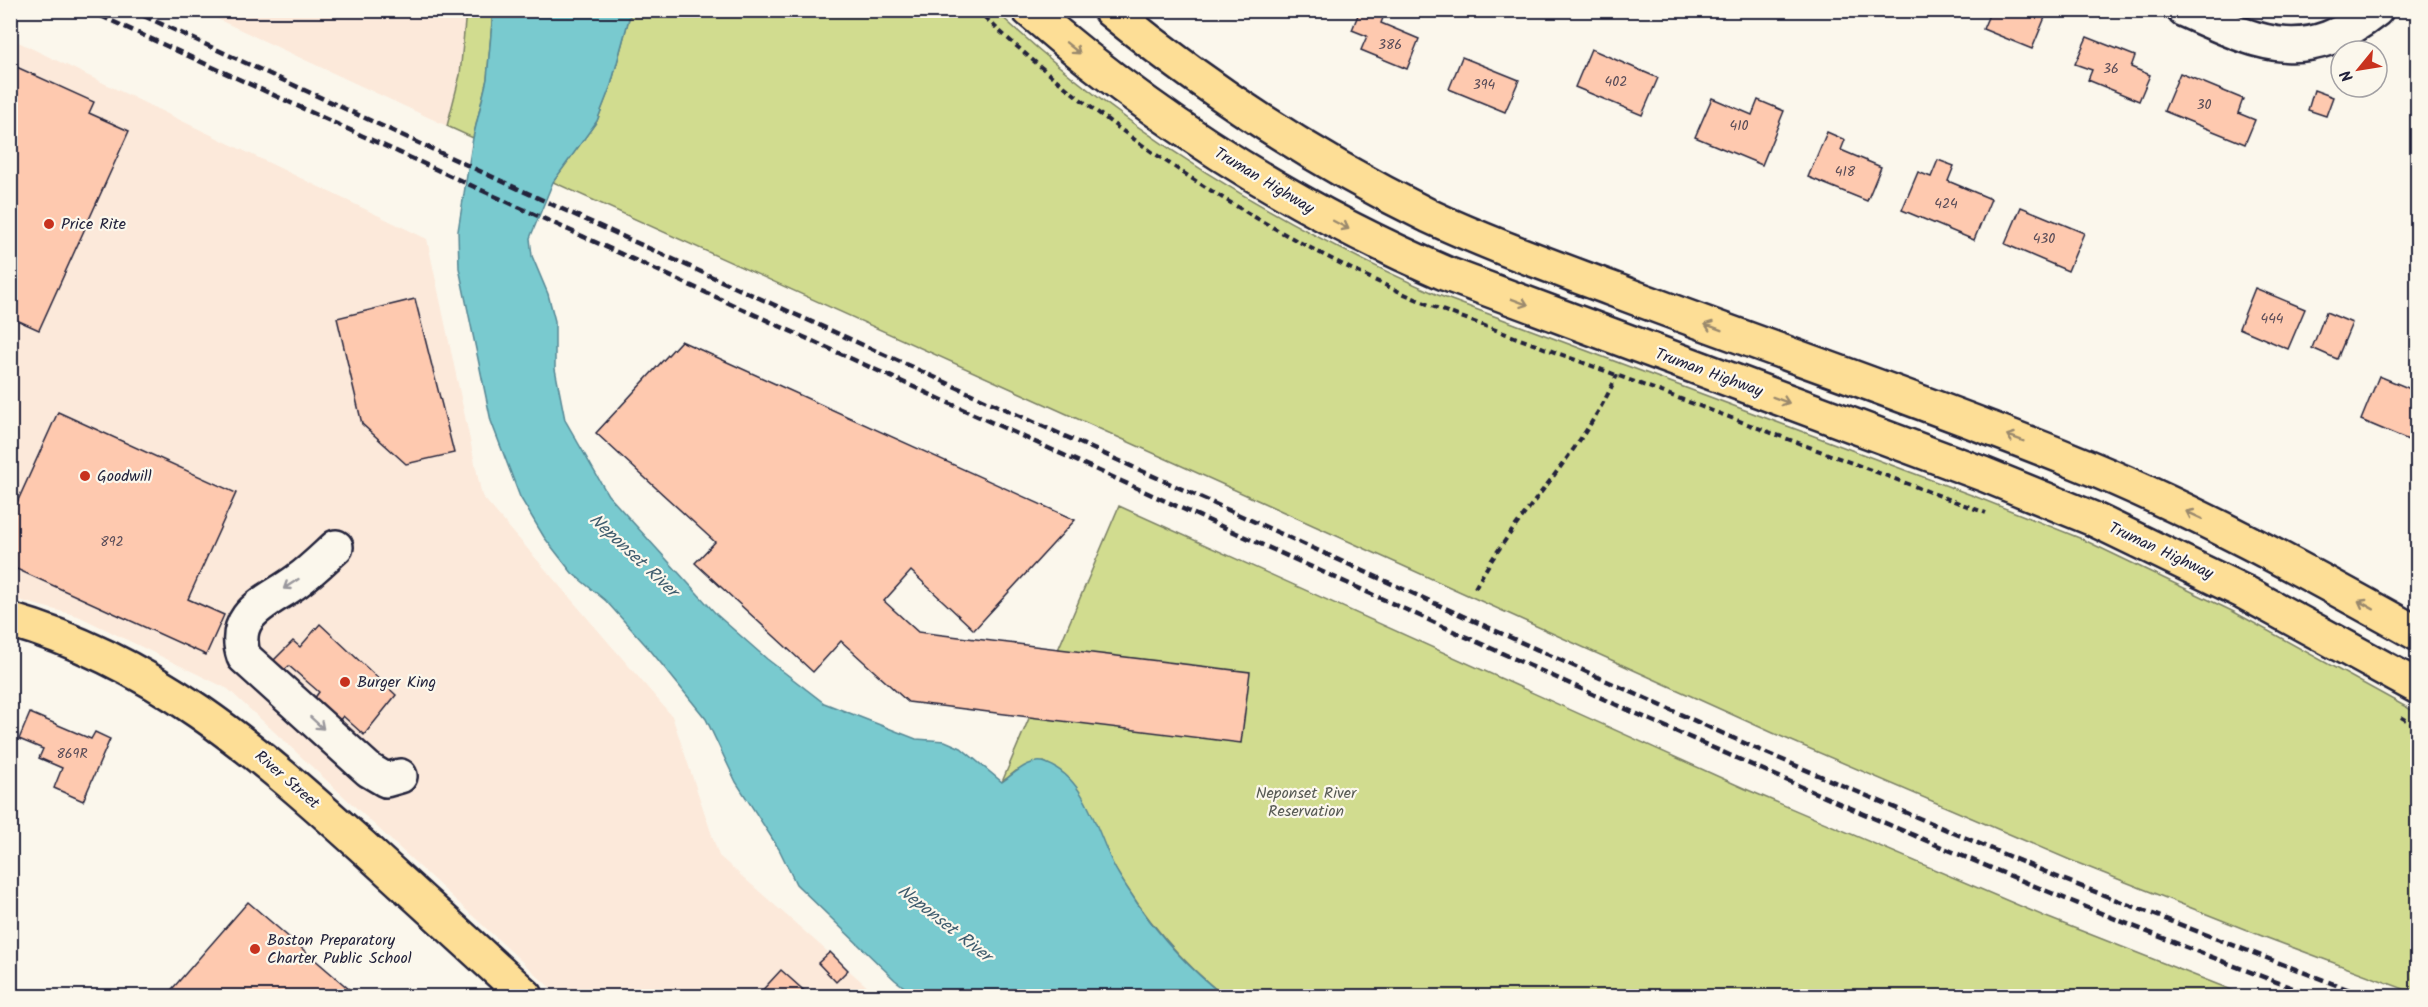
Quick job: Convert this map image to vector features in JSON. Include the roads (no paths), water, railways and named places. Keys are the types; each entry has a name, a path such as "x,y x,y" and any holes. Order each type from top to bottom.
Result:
{"main road":[{"name":"Truman Highway","path":"1029,10 1100,70 1152,109 1247,172 1292,199 1394,252 1628,343 1983,474 2091,518 2254,597 2418,687"},
{"path":"1110,10 1185,70 1232,103 1332,165 1379,190 1483,239 1743,339 2016,438 2127,484 2259,547 2418,634"},
{"path":"1727,380 1743,339"},
{"name":"River Street","path":"10,620 57,636 129,669 179,697 227,730 292,783 526,996"}],"street":[{"path":"2184,10 2245,37 2282,46 2322,41 2343,32 2376,10"},
{"path":"336,547 297,581 251,611 243,627 240,644 244,657 369,770 386,780 400,776"}],"water":[{"name":"Neponset River","path":"493,11 631,11 611,85 597,121 553,182 530,238 532,256 548,294 555,321 555,369 565,420 608,495 717,615 767,659 824,703 916,739 945,741 961,748 1002,782 1022,767 1034,762 1046,763 1060,770 1071,780 1088,806 1115,869 1146,916 1177,953 1224,996 916,996 895,980 796,884 779,849 736,782 706,719 651,651 606,601 572,573 544,537 520,497 491,421 459,268 458,231 473,138 487,79"}],"railway":[{"path":"88,10 1693,739 2064,898 2314,996"},
{"path":"131,10 562,209 1764,752 2062,879 2365,996"}],"place":[{"name":"Price Rite","path":"49,224"},
{"name":"Goodwill","path":"85,476"},
{"name":"Burger King","path":"345,682"},
{"name":"Boston Preparatory Charter Public School","path":"255,949"}],"park label":[{"name":"Neponset River Reservation","path":"1306,802"}]}
